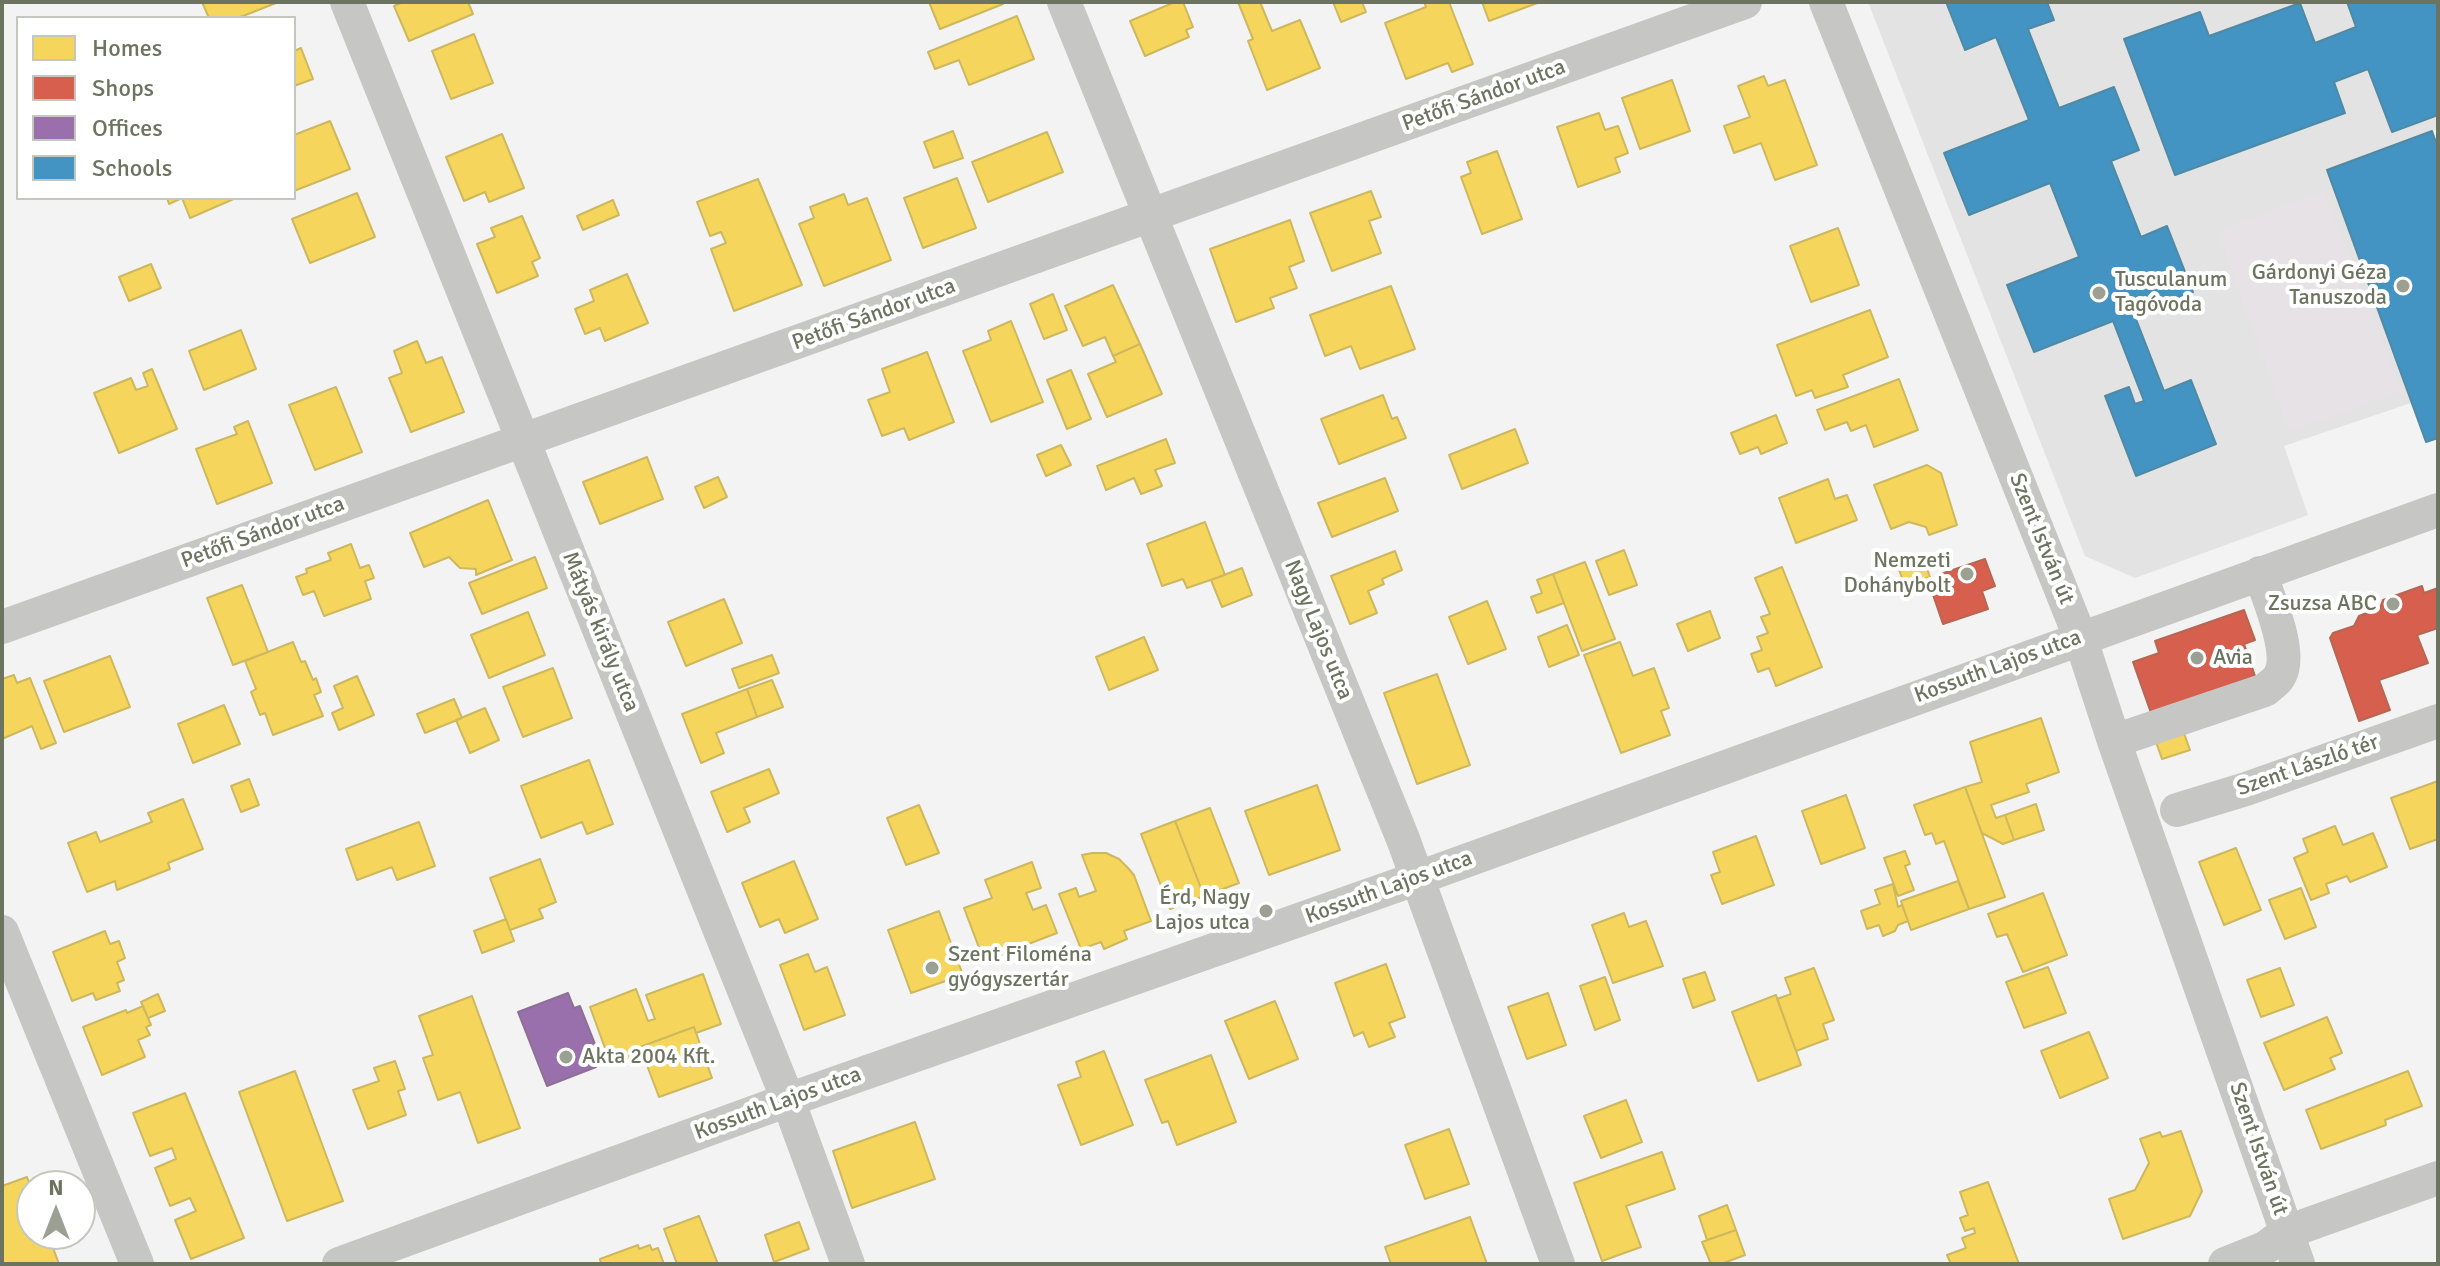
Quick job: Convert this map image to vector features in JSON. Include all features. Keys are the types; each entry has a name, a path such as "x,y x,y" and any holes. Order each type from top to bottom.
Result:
{"street":[{"name":"Mátyás király utca","path":"347,2 788,1100 848,1264"},
{"name":"Nagy Lajos utca","path":"1064,2 1418,878 1558,1264"},
{"name":"Petőfi Sándor utca","path":"2,627 1745,2"},
{"name":"Szent István út","path":"1826,2 2080,637 2298,1264"},
{"name":"Kossuth Lajos utca","path":"339,1264 788,1100 1418,878 2438,510"},
{"path":"2114,741 2265,690 2279,677 2285,660 2282,642 2260,573"},
{"name":"Szent László tér","path":"2177,810 2438,721"},
{"path":"2,932 137,1264"},
{"path":"2225,1264 2265,1248 2287,1232 2438,1178"}],"shaded area":[{"path":"1868,2 2438,2 2438,129 2327,170 2411,403 2284,446 2308,515 2135,578 2085,556"},
{"path":"2324,190 2402,391 2289,432 2218,232"}],"building: Homes":[{"path":"202,2 276,2 243,16 208,16"},
{"path":"403,2 468,2 473,14 409,41 394,6"},
{"path":"929,2 1002,2 1003,4 940,29"},
{"path":"1175,2 1183,2 1193,27 1186,30 1189,37 1145,56 1130,21"},
{"path":"1238,2 1260,2 1272,31 1300,20 1320,68 1267,90 1248,41 1253,39"},
{"path":"1333,2 1362,2 1366,12 1341,22"},
{"path":"1424,2 1449,2 1473,64 1452,72 1448,63 1406,79 1385,23 1426,7"},
{"path":"1482,2 1540,2 1489,21"},
{"path":"1017,16 1034,59 969,85 959,60 935,69 928,52"},
{"path":"474,34 493,83 451,99 432,51"},
{"path":"301,48 313,79 296,85 296,50"},
{"path":"1764,76 1768,86 1785,80 1817,165 1775,180 1761,143 1734,153 1724,126 1750,117 1738,86"},
{"path":"1672,80 1690,131 1640,149 1622,98"},
{"path":"1599,113 1605,130 1618,126 1628,153 1615,158 1620,172 1578,187 1557,127"},
{"path":"330,121 350,169 296,190 296,134"},
{"path":"953,131 963,158 934,168 924,142"},
{"path":"1047,132 1063,172 988,202 972,162"},
{"path":"502,134 524,188 489,202 485,192 464,201 446,157"},
{"path":"1497,151 1522,219 1482,234 1461,177 1471,173 1467,162"},
{"path":"957,178 976,228 923,248 904,198"},
{"path":"758,179 802,285 734,311 711,249 726,243 721,232 710,236 697,202"},
{"path":"1371,191 1381,217 1369,221 1381,253 1332,271 1310,213"},
{"path":"357,193 375,237 310,263 292,219"},
{"path":"844,194 848,205 867,198 891,260 824,286 799,224 814,218 810,207"},
{"path":"183,200 231,200 190,218"},
{"path":"613,200 619,215 583,230 577,216"},
{"path":"522,216 540,258 532,262 538,276 497,293 477,244 495,237 491,228"},
{"path":"1290,220 1304,261 1289,267 1297,288 1270,298 1274,308 1236,322 1210,249"},
{"path":"1838,228 1859,285 1811,302 1790,246"},
{"path":"151,264 161,288 129,301 119,277"},
{"path":"627,274 648,323 605,341 600,328 585,334 575,309 594,301 590,290"},
{"path":"1113,285 1140,344 1113,356 1105,337 1083,346 1065,306"},
{"path":"1391,286 1415,349 1360,369 1351,346 1325,356 1310,315"},
{"path":"1053,294 1067,330 1044,339 1030,304"},
{"path":"1870,310 1888,357 1843,375 1848,387 1815,398 1812,390 1796,396 1777,345"},
{"path":"1011,321 1043,402 991,422 963,351 991,340 988,331"},
{"path":"241,330 256,369 204,390 189,351"},
{"path":"417,341 426,363 442,357 464,412 411,432 389,378 402,373 394,351"},
{"path":"1140,344 1162,394 1107,417 1088,374 1116,362 1113,356"},
{"path":"927,352 954,422 909,440 904,428 882,436 868,400 890,392 882,369"},
{"path":"152,369 177,429 119,453 94,393 131,378 136,390 148,386 143,373"},
{"path":"1071,370 1091,419 1067,429 1047,380"},
{"path":"1899,379 1918,430 1874,447 1866,425 1851,431 1847,422 1825,430 1817,410"},
{"path":"336,387 362,452 315,470 289,405"},
{"path":"1383,395 1392,419 1397,417 1406,438 1339,464 1321,419"},
{"path":"1776,415 1787,443 1761,454 1758,447 1740,454 1731,433"},
{"path":"248,421 272,483 217,504 196,449 237,434 234,427"},
{"path":"1515,429 1528,463 1462,489 1449,455"},
{"path":"1166,439 1175,463 1155,470 1162,486 1141,494 1134,478 1106,490 1097,466"},
{"path":"1061,445 1071,465 1046,476 1037,455"},
{"path":"647,457 663,499 600,524 583,482"},
{"path":"1927,465 1941,473 1957,525 1929,535 1926,527 1909,522 1891,529 1874,485"},
{"path":"718,477 727,497 704,508 695,487"},
{"path":"1385,478 1398,511 1332,537 1318,503"},
{"path":"1828,479 1835,499 1847,495 1857,520 1796,543 1779,498"},
{"path":"488,500 512,560 476,575 476,569 460,568 449,557 424,567 410,533"},
{"path":"1205,522 1225,575 1187,588 1183,579 1162,586 1147,544"},
{"path":"351,544 360,568 369,565 374,578 365,581 371,599 324,616 314,591 303,595 296,577 307,573 306,569 331,560 328,553"},
{"path":"1624,550 1637,585 1609,595 1596,561"},
{"path":"1395,551 1402,570 1382,579 1384,584 1368,591 1377,613 1350,624 1331,576"},
{"path":"535,557 547,588 482,614 469,583"},
{"path":"1923,557 1930,577 1905,586 1898,567"},
{"path":"1585,562 1615,639 1582,651 1553,574"},
{"path":"1782,567 1822,667 1776,686 1769,668 1758,672 1751,654 1762,650 1757,637 1768,633 1761,617 1770,614 1755,578"},
{"path":"1242,568 1252,595 1222,607 1211,580"},
{"path":"1553,574 1564,603 1537,613 1531,597 1542,593 1537,580"},
{"path":"242,585 268,652 233,665 207,598"},
{"path":"724,599 742,643 686,666 668,622"},
{"path":"1487,601 1506,649 1468,664 1449,617"},
{"path":"1710,611 1720,638 1688,651 1677,624"},
{"path":"528,612 545,655 489,678 471,635"},
{"path":"1567,625 1579,655 1549,667 1538,637"},
{"path":"1144,637 1158,670 1109,690 1096,657"},
{"path":"293,642 301,662 305,661 313,680 316,678 321,692 314,695 323,716 273,735 265,713 260,715 251,692 256,689 245,661"},
{"path":"1620,642 1633,676 1654,668 1669,708 1661,711 1670,735 1621,753 1584,655"},
{"path":"772,655 779,673 739,688 732,669"},
{"path":"110,656 130,707 64,732 44,681"},
{"path":"553,668 572,718 523,737 503,687"},
{"path":"1437,674 1470,765 1417,784 1384,693"},
{"path":"14,675 17,683 30,678 56,743 41,749 32,726 2,739 2,679"},
{"path":"357,676 374,715 339,730 332,713 343,708 334,686"},
{"path":"772,680 783,707 757,717 747,689"},
{"path":"747,689 757,717 716,733 724,753 701,763 682,714"},
{"path":"454,699 462,718 425,733 417,714"},
{"path":"224,705 240,744 193,763 178,724"},
{"path":"2174,705 2190,750 2162,759 2146,714"},
{"path":"485,708 499,740 470,753 456,720"},
{"path":"2041,718 2059,772 2026,784 2029,792 1991,805 1996,818 2005,815 2014,840 2003,844 1982,833 1965,787 1982,782 1970,742"},
{"path":"589,760 613,824 587,834 582,822 541,838 521,786"},
{"path":"769,769 779,793 744,808 750,822 727,832 711,792"},
{"path":"249,779 259,805 241,812 231,786"},
{"path":"2438,781 2438,839 2410,849 2391,798"},
{"path":"1317,785 1340,850 1269,875 1245,811"},
{"path":"1965,787 2005,897 1969,909 1944,841 1936,844 1932,833 1925,835 1914,805"},
{"path":"1846,795 1865,848 1821,864 1802,811"},
{"path":"183,799 203,849 168,863 170,869 117,890 115,881 87,892 68,843 96,832 100,842 152,822 148,813"},
{"path":"2036,804 2044,830 2014,840 2005,815"},
{"path":"919,805 939,853 906,865 887,818"},
{"path":"1210,808 1239,883 1204,896 1175,821"},
{"path":"1175,821 1204,896 1170,909 1141,834"},
{"path":"419,822 435,866 397,880 392,867 357,880 346,849"},
{"path":"2335,826 2343,845 2373,833 2387,867 2350,882 2347,876 2326,884 2329,893 2311,900 2294,858 2308,852 2303,839"},
{"path":"1756,836 1774,885 1722,904 1711,875 1720,872 1713,852"},
{"path":"2236,848 2261,910 2224,925 2199,862"},
{"path":"1905,851 1910,864 1905,866 1914,890 1898,896 1884,858"},
{"path":"1106,853 1128,868 1134,875 1151,921 1124,931 1127,939 1104,949 1101,942 1081,949 1059,894 1076,888 1079,897 1096,891 1082,855"},
{"path":"540,859 556,902 539,909 543,918 510,930 490,878"},
{"path":"794,861 818,919 785,933 779,919 760,927 742,883"},
{"path":"1032,862 1041,888 1026,893 1033,910 1046,905 1057,933 984,961 964,908 992,898 985,880"},
{"path":"1958,881 1969,909 1911,930 1901,901"},
{"path":"1893,884 1898,907 1902,905 1908,921 1883,936 1879,925 1867,929 1861,911 1880,904 1875,890"},
{"path":"2301,888 2316,927 2285,939 2269,900"},
{"path":"2043,893 2067,955 2023,972 2007,934 1997,937 1988,914"},
{"path":"939,911 963,975 911,993 888,930"},
{"path":"1624,913 1629,927 1646,921 1663,966 1613,983 1592,925"},
{"path":"506,919 514,941 482,953 474,931"},
{"path":"105,931 110,944 119,941 125,958 117,962 124,980 117,983 120,991 96,1000 93,993 72,1001 53,952"},
{"path":"808,954 815,972 827,967 845,1015 804,1030 780,965"},
{"path":"1386,964 1405,1017 1389,1023 1395,1037 1369,1047 1363,1032 1354,1036 1335,983"},
{"path":"2048,967 2066,1013 2024,1028 2006,982"},
{"path":"1814,968 1834,1020 1823,1024 1828,1039 1796,1051 1777,999 1791,994 1785,978"},
{"path":"2280,968 2294,1005 2261,1017 2247,980"},
{"path":"1705,972 1715,1000 1693,1008 1683,979"},
{"path":"703,974 721,1024 696,1033 694,1027 640,1047 642,1054 616,1064 611,1049 606,1051 590,1007 636,989 648,1021 655,1019 646,995"},
{"path":"1605,977 1620,1020 1595,1030 1580,986"},
{"path":"1548,993 1566,1045 1527,1059 1508,1007"},
{"path":"158,994 165,1011 148,1018 141,1002"},
{"path":"1776,995 1801,1065 1758,1081 1732,1012"},
{"path":"472,996 520,1128 478,1143 460,1092 438,1100 423,1058 433,1055 419,1016"},
{"path":"1275,1001 1298,1059 1249,1079 1225,1021"},
{"path":"143,1006 151,1025 146,1027 150,1035 138,1040 145,1057 102,1075 83,1027"},
{"path":"2327,1017 2342,1053 2330,1058 2335,1069 2284,1090 2264,1043"},
{"path":"694,1027 712,1078 659,1097 640,1047"},
{"path":"2089,1032 2108,1078 2060,1098 2041,1051"},
{"path":"1104,1051 1133,1125 1081,1145 1058,1085 1081,1077 1076,1062"},
{"path":"1211,1055 1236,1122 1177,1145 1168,1121 1162,1123 1145,1080"},
{"path":"395,1061 405,1089 398,1091 406,1115 368,1129 353,1090 379,1081 374,1068"},
{"path":"295,1071 343,1201 287,1221 239,1092"},
{"path":"2408,1071 2422,1106 2385,1120 2386,1125 2321,1149 2306,1110"},
{"path":"185,1093 244,1238 191,1259 175,1220 196,1211 190,1198 170,1206 155,1168 176,1159 172,1148 150,1156 133,1113"},
{"path":"1626,1100 1642,1142 1601,1158 1584,1116"},
{"path":"915,1122 935,1179 852,1208 833,1151"},
{"path":"1449,1129 1469,1184 1425,1199 1405,1145"},
{"path":"2181,1131 2202,1191 2190,1216 2123,1239 2109,1199 2135,1190 2149,1163 2140,1139 2160,1132 2162,1137"},
{"path":"1662,1152 1675,1189 1626,1206 1641,1247 1602,1261 1574,1183"},
{"path":"16,1181 16,1250 54,1250 59,1264 2,1264 2,1186"},
{"path":"1988,1182 2019,1264 1951,1264 1947,1255 1966,1248 1962,1238 1975,1233 1974,1228 1965,1231 1960,1218 1968,1215 1960,1192"},
{"path":"1727,1205 1736,1230 1707,1240 1699,1216"},
{"path":"699,1216 718,1264 677,1264 664,1229"},
{"path":"1470,1217 1487,1264 1391,1264 1385,1247"},
{"path":"799,1222 809,1249 774,1262 765,1235"},
{"path":"1736,1230 1745,1255 1721,1264 1711,1264 1702,1242"},
{"path":"638,1245 639,1249 650,1245 652,1250 658,1248 664,1264 601,1264 600,1259"}],"building: Shops":[{"path":"1985,559 1995,586 1982,591 1988,609 1943,624 1931,589 1942,586 1938,575"},
{"path":"2422,586 2424,593 2438,588 2438,628 2417,635 2428,663 2379,680 2390,710 2359,721 2330,638 2333,633 2354,626 2359,616 2380,608 2383,600"},
{"name":"Avia","path":"2244,610 2255,640 2244,644 2255,676 2151,713 2133,662 2159,653 2155,641"}],"building: Offices":[{"path":"568,993 574,1008 580,1006 597,1049 590,1052 596,1067 547,1086 518,1012"}],"building: Schools":[{"name":"Tusculanum Tagóvoda","path":"1946,2 2047,2 2054,20 2028,29 2059,108 2114,87 2139,150 2111,161 2141,237 2167,226 2193,292 2134,314 2164,391 2191,380 2216,444 2136,476 2105,396 2129,387 2135,404 2144,401 2113,321 2034,352 2007,285 2079,257 2050,183 1969,215 1944,153 2029,120 1996,37 1965,50"},
{"path":"2347,2 2438,2 2438,115 2392,132 2368,69 2334,82 2345,113 2175,175 2124,39 2200,12 2209,36 2300,3 2315,43 2356,27"},
{"name":"Gárdonyi Géza Tanuszoda","path":"2432,131 2438,148 2438,438 2426,442 2327,170"}],"place":[{"name":"Gárdonyi Géza Tanuszoda","path":"2403,286"},
{"name":"Tusculanum Tagóvoda","path":"2099,293"},
{"name":"Nemzeti Dohánybolt","path":"1967,574"},
{"name":"Zsuzsa ABC","path":"2393,604"},
{"name":"Avia","path":"2197,658"},
{"name":"Érd, Nagy Lajos utca","path":"1266,911"},
{"name":"Szent Filoména gyógyszertár","path":"932,968"},
{"name":"Akta 2004 Kft.","path":"566,1057"}]}
